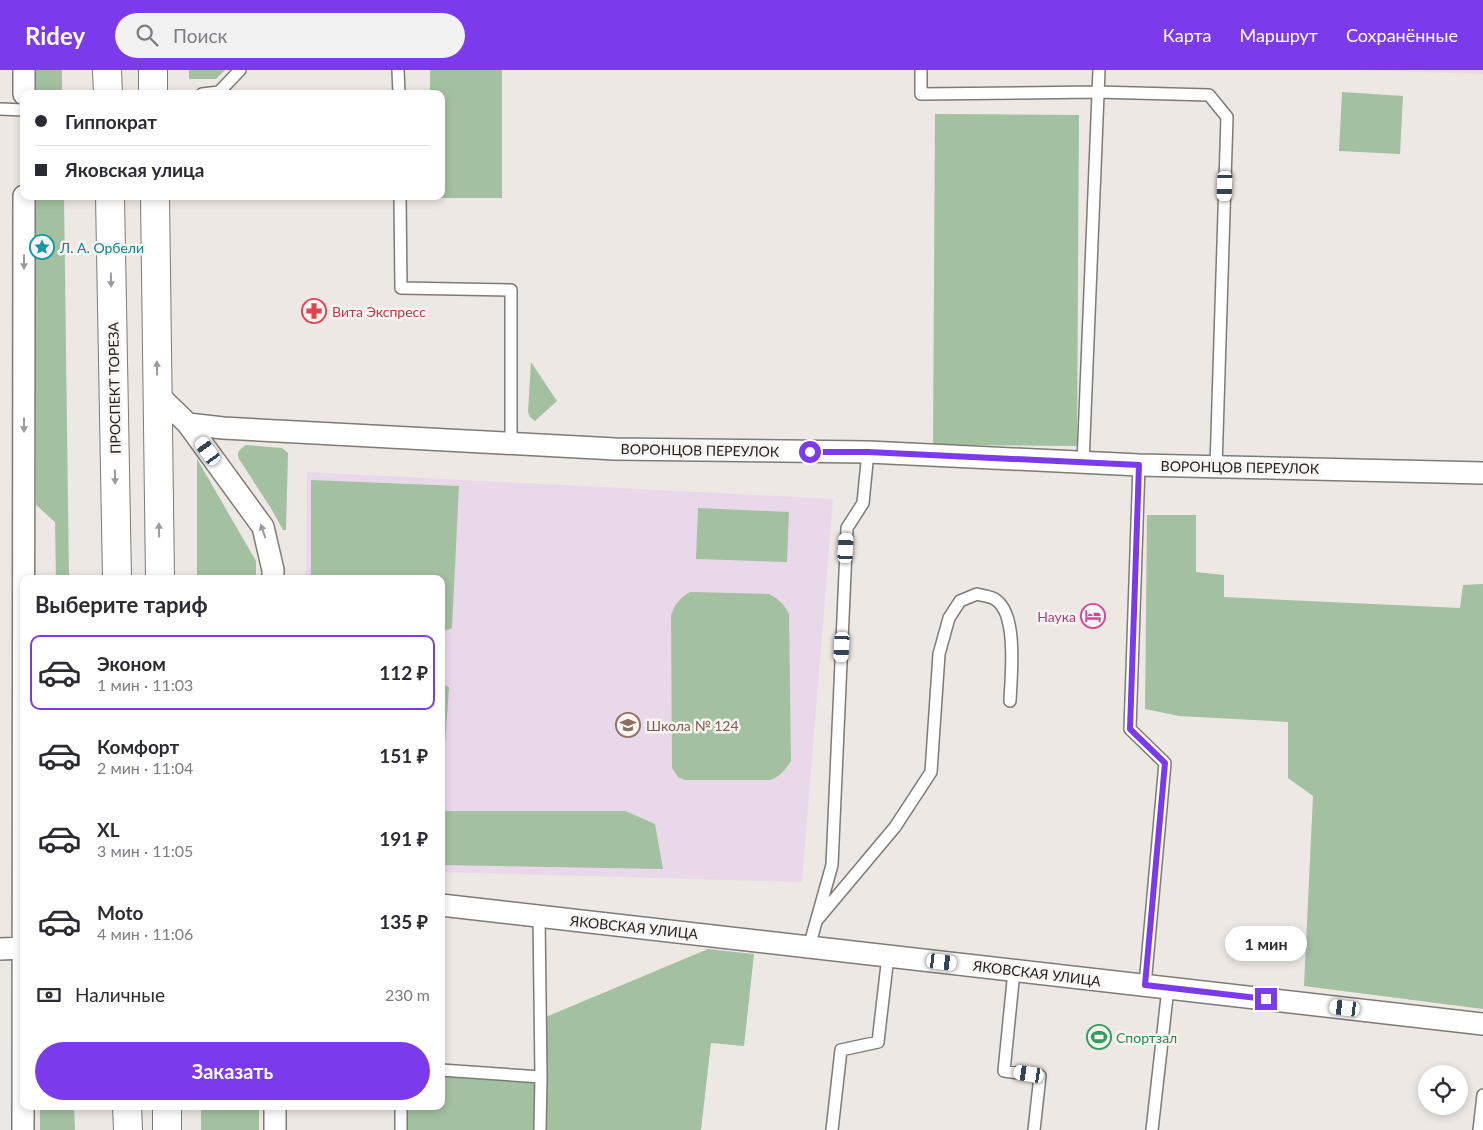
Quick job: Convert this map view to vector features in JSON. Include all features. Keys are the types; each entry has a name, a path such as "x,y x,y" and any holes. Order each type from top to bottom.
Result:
{"main road":[{"path":"107,70 108,90"},
{"path":"153,70 153,90"},
{"name":"ПРОСПЕКТ ТОРЕЗА","path":"110,200 118,575"},
{"path":"155,200 160,575"},
{"path":"127,1110 128,1130"},
{"path":"167,1110 167,1130"}],"street":[{"path":"24,70 24,90"},
{"path":"23,575 24,200"},
{"path":"157,394 188,424 263,527 273,575"},
{"name":"ВОРОНЦОВ ПЕРЕУЛОК","path":"188,424 223,428 615,449 868,452 1139,465 1483,472"},
{"name":"ЯКОВСКАЯ УЛИЦА","path":"445,904 1483,1024"},
{"path":"0,949 20,948"},
{"path":"23,1110 23,1130"},
{"path":"275,1130 276,1110"}],"lane":[{"path":"222,90 240,70"},
{"path":"398,70 399,90"},
{"path":"921,70 921,94 1097,92 1209,95 1227,117 1216,467"},
{"path":"1082,463 1099,70"},
{"path":"0,109 20,110"},
{"path":"400,200 401,288 511,290 511,444"},
{"path":"809,947 832,865 847,528 863,502 868,452"},
{"path":"1139,465 1130,729 1165,763 1145,985"},
{"path":"817,920 895,827 931,772 939,654 949,618 960,601 977,594 996,600 1007,614 1012,643 1010,701"},
{"path":"539,916 542,1077 540,1130"},
{"path":"832,1130 842,1050 878,1042 888,956"},
{"path":"1014,970 1004,1071 1040,1076 1034,1130"},
{"path":"1152,1130 1168,988"},
{"path":"445,1070 542,1077"},
{"path":"1479,1130 1483,1095"},
{"path":"401,1110 401,1130"}],"shaded area":[{"path":"1358,70 1483,70 1483,74"},
{"name":"Школа № 124","path":"307,472 833,499 802,882 445,872 445,575 306,575"}],"green space":[{"path":"32,70 62,70 62,90 32,90"},
{"path":"189,70 225,70 216,79 189,79"},
{"path":"430,70 502,70 502,198 445,198 445,90 430,90"},
{"path":"1342,92 1403,96 1400,154 1339,151"},
{"path":"935,114 1079,115 1077,446 933,445"},
{"path":"33,200 64,200 69,575 56,575 55,522 36,505"},
{"path":"531,362 557,401 535,421 528,412"},
{"path":"246,445 282,448 288,453 286,530 283,530 239,459 239,451"},
{"path":"197,459 256,561 256,575 197,575"},
{"path":"311,480 459,486 452,628 445,631 445,575 311,575"},
{"path":"698,508 789,512 787,562 696,559"},
{"path":"1147,515 1196,515 1196,572 1224,575 1224,597 1460,608 1463,585 1483,584 1483,1009 1304,986 1313,796 1288,778 1288,722 1179,716 1145,709"},
{"path":"690,592 769,594 781,602 789,614 791,761 782,773 774,779 685,780 678,777 672,768 671,615 678,602"},
{"path":"445,686 449,687 445,744"},
{"path":"445,811 625,811 655,824 663,869 445,865"},
{"path":"708,949 754,954 744,1046 711,1043 701,1130 401,1130 401,1110 445,1110 445,1070 541,1077 541,1019"},
{"path":"40,1110 74,1110 75,1130 40,1130"},
{"path":"201,1110 259,1110 259,1130 201,1130"}],"place":[{"name":"Л. А. Орбели","path":"42,247"},
{"name":"Вита Экспресс","path":"314,311"},
{"name":"Наука","path":"1093,616"},
{"name":"Школа № 124","path":"628,725"},
{"name":"Спортзал","path":"1099,1037"}],"route":[{"path":"810,452 868,452 1139,465 1130,729 1165,763 1145,985 1266,999"}]}
